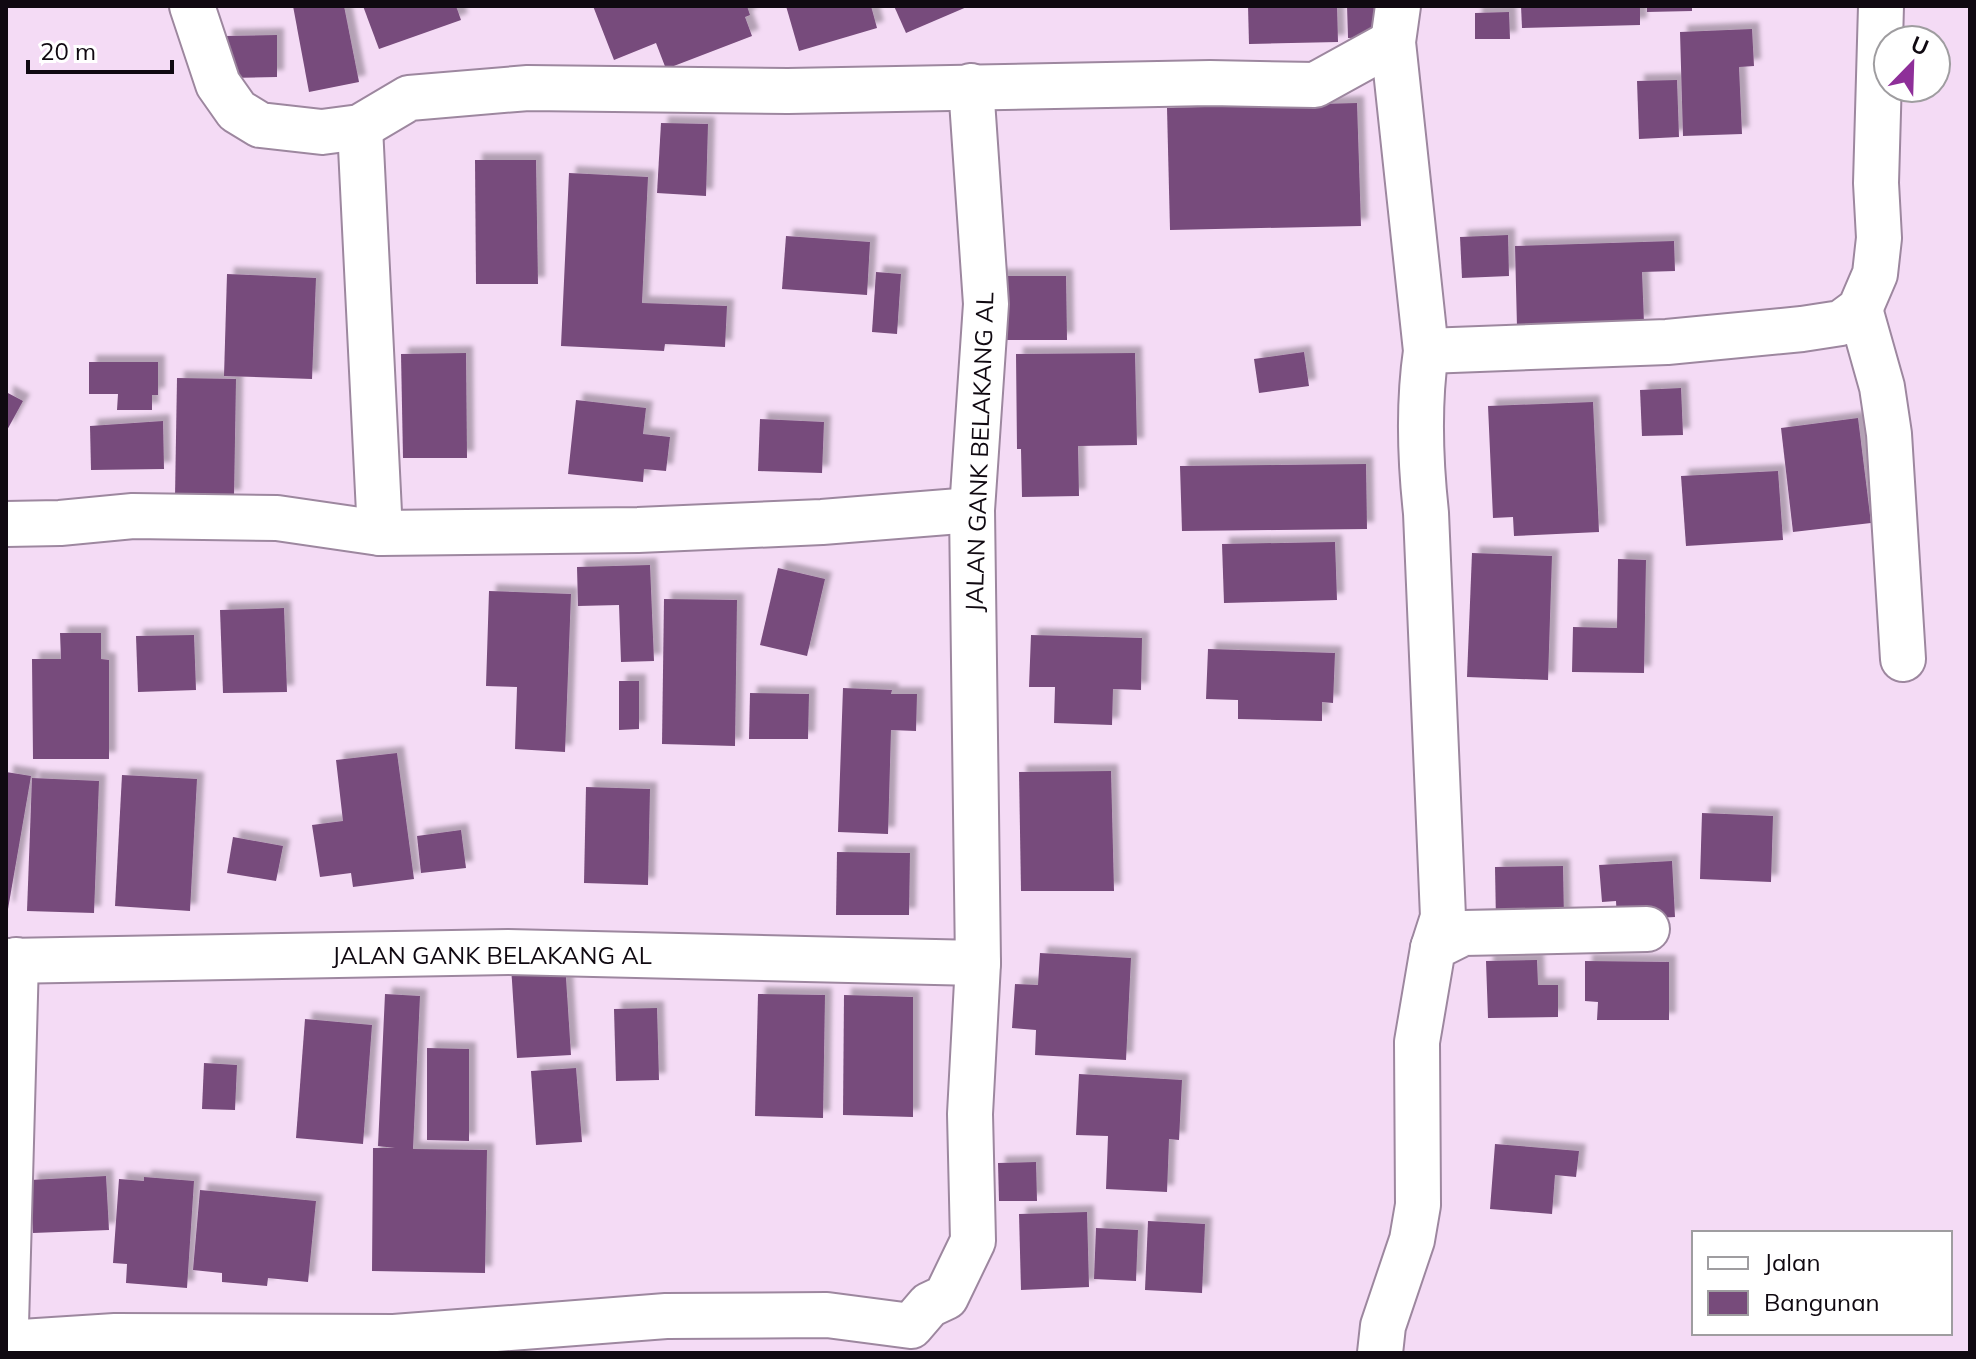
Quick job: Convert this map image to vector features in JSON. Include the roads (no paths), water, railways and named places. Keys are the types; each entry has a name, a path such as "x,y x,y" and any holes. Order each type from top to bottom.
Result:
{"street":[{"path":"192,6 218,84 237,111 260,125 322,132 360,127 409,98 528,88 672,87 788,91 1210,83 1315,85 1395,24"},
{"path":"1426,351 1667,342 1802,329 1841,323 1860,309 1875,274 1879,238 1876,183 1881,6"},
{"path":"1380,1353 1383,1326 1412,1240 1418,1205 1417,1042 1433,948 1443,917 1427,528 1420,459 1419,398 1426,351 1395,24"},
{"name":"JALAN GANK BELAKANG AL","path":"6,1343 115,1336 394,1337 666,1316 827,1315 913,1340 929,1305 946,1297 973,1241 970,1114 978,963 972,510 986,304 971,86"},
{"path":"360,127 380,533"},
{"path":"1860,309 1882,387 1889,434 1903,659"},
{"path":"6,524 133,516 277,518 380,533 638,530 822,522 972,510"},
{"path":"1433,948 1463,933 1647,929"},
{"name":"JALAN GANK BELAKANG AL","path":"11,960 508,952 978,963"},
{"path":"6,1325 11,960"}]}
